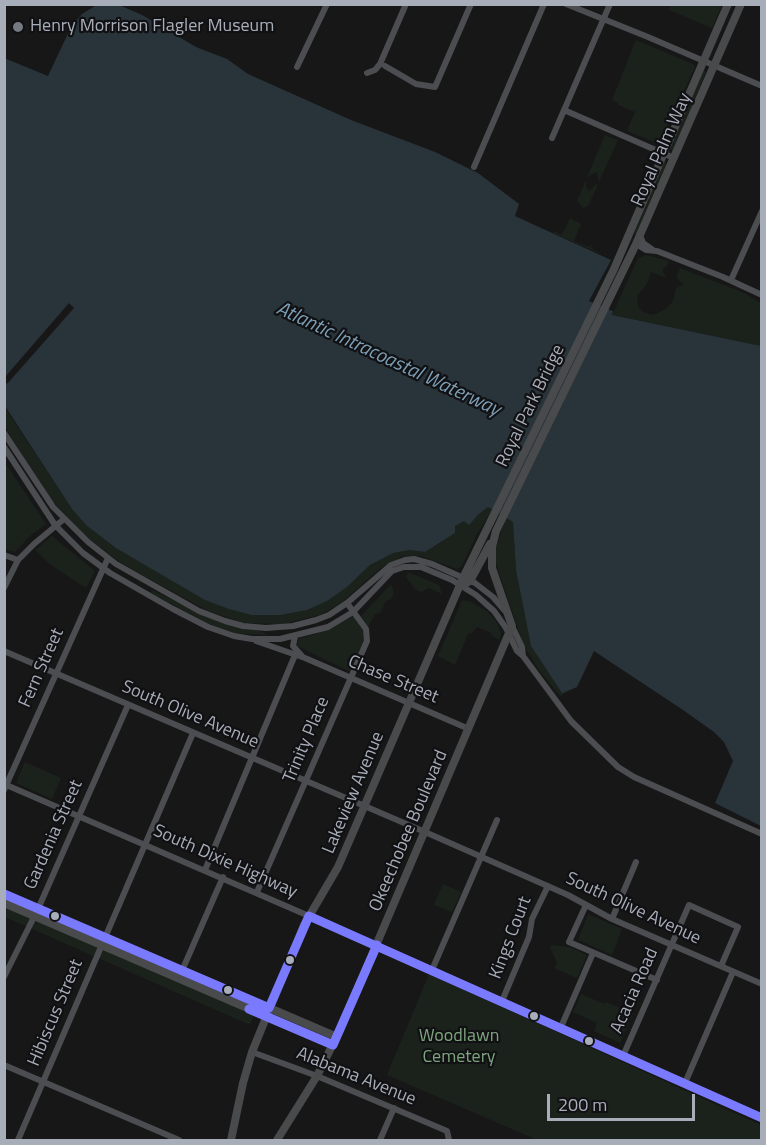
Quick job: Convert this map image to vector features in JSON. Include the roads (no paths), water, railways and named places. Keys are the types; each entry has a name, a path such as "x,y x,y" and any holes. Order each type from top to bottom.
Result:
{"main road":[{"path":"728,5 740,8"},
{"name":"Royal Palm Way","path":"598,302 728,5"},
{"name":"Royal Palm Way","path":"607,306 740,8"},
{"path":"631,227 636,244"},
{"name":"Royal Park Bridge","path":"490,523 598,302"},
{"name":"Royal Park Bridge","path":"494,536 607,306"},
{"name":"Lakeview Avenue","path":"267,1012 309,916 338,867 408,703 490,523"},
{"path":"494,536 491,552 492,568 512,626"},
{"name":"Lakeview Avenue","path":"465,581 494,536"},
{"name":"Okeechobee Boulevard","path":"277,1140 317,1076 337,1037 512,626"},
{"path":"4,894 36,912 178,979 337,1037"},
{"path":"4,903 36,912"},
{"name":"South Dixie Highway","path":"309,916 762,1118"},
{"path":"103,942 182,971 333,1045"},
{"path":"231,1140 243,1083 267,1012"}],"street":[{"path":"297,67 327,4"},
{"path":"367,73 375,70 380,64 406,4"},
{"path":"385,66 416,84 435,87 471,4"},
{"path":"474,167 544,4"},
{"path":"566,4 762,86"},
{"path":"552,138 610,4"},
{"path":"564,110 674,158"},
{"path":"732,280 762,211"},
{"path":"640,235 643,243 654,251"},
{"path":"636,244 646,250 732,280 762,295"},
{"path":"5,435 49,501 64,519 108,558 206,614 234,624 261,628 282,627 316,620 329,615 347,603 385,569 405,560 421,560 465,581 493,597 507,613"},
{"path":"4,447 55,525 70,542 102,568 208,627 234,636 273,639 296,636 328,627 353,612 393,571 404,567 421,567 465,581 502,622 516,651 523,656 571,721 618,767 643,781 762,834"},
{"path":"4,588 18,560 64,519"},
{"path":"4,555 18,560"},
{"name":"Fern Street","path":"5,786 108,558"},
{"name":"Trinity Place","path":"257,892 368,637 366,629 347,603"},
{"path":"512,626 522,647 523,656"},
{"path":"273,647 273,639 282,627"},
{"path":"261,628 273,639"},
{"path":"296,636 293,646 305,658"},
{"name":"Chase Street","path":"252,639 305,658 469,729"},
{"name":"South Olive Avenue","path":"4,651 548,886 612,919 762,984"},
{"path":"205,870 295,656"},
{"name":"Gardenia Street","path":"4,977 36,912 128,705"},
{"name":"Hibiscus Street","path":"18,1140 193,733"},
{"name":"South Dixie Highway","path":"5,786 146,844 309,916"},
{"path":"432,970 497,820"},
{"path":"612,919 636,862"},
{"path":"178,979 223,877"},
{"name":"Kings Court","path":"502,1001 529,937 532,919 548,886"},
{"path":"586,905 569,942 657,980"},
{"name":"Acacia Road","path":"623,1056 689,905 738,927 721,966"},
{"path":"561,1027 593,953"},
{"path":"685,1083 734,972"},
{"name":"Alabama Avenue","path":"252,1052 317,1076 447,1131 448,1140"},
{"path":"4,1065 179,1140"},
{"path":"380,1140 394,1108"}],"water":[{"name":"Atlantic Intracoastal Waterway","path":"119,5 142,15 196,47 227,59 248,74 351,120 435,152 478,173 519,204 515,216 611,260 589,301 613,311 612,315 761,346 761,826 715,803 733,761 724,742 683,710 594,651 577,687 562,693 531,646 516,570 513,522 488,507 469,525 464,521 455,526 455,533 425,552 409,550 393,553 370,565 347,587 327,601 307,610 280,615 252,615 205,600 116,548 86,525 72,509 5,406 4,58 48,76 71,27 82,14 95,6"}],"place":[{"name":"Henry Morrison Flagler Museum","path":"18,27"}],"park label":[{"name":"Woodlawn Cemetery","path":"459,1047"}]}
